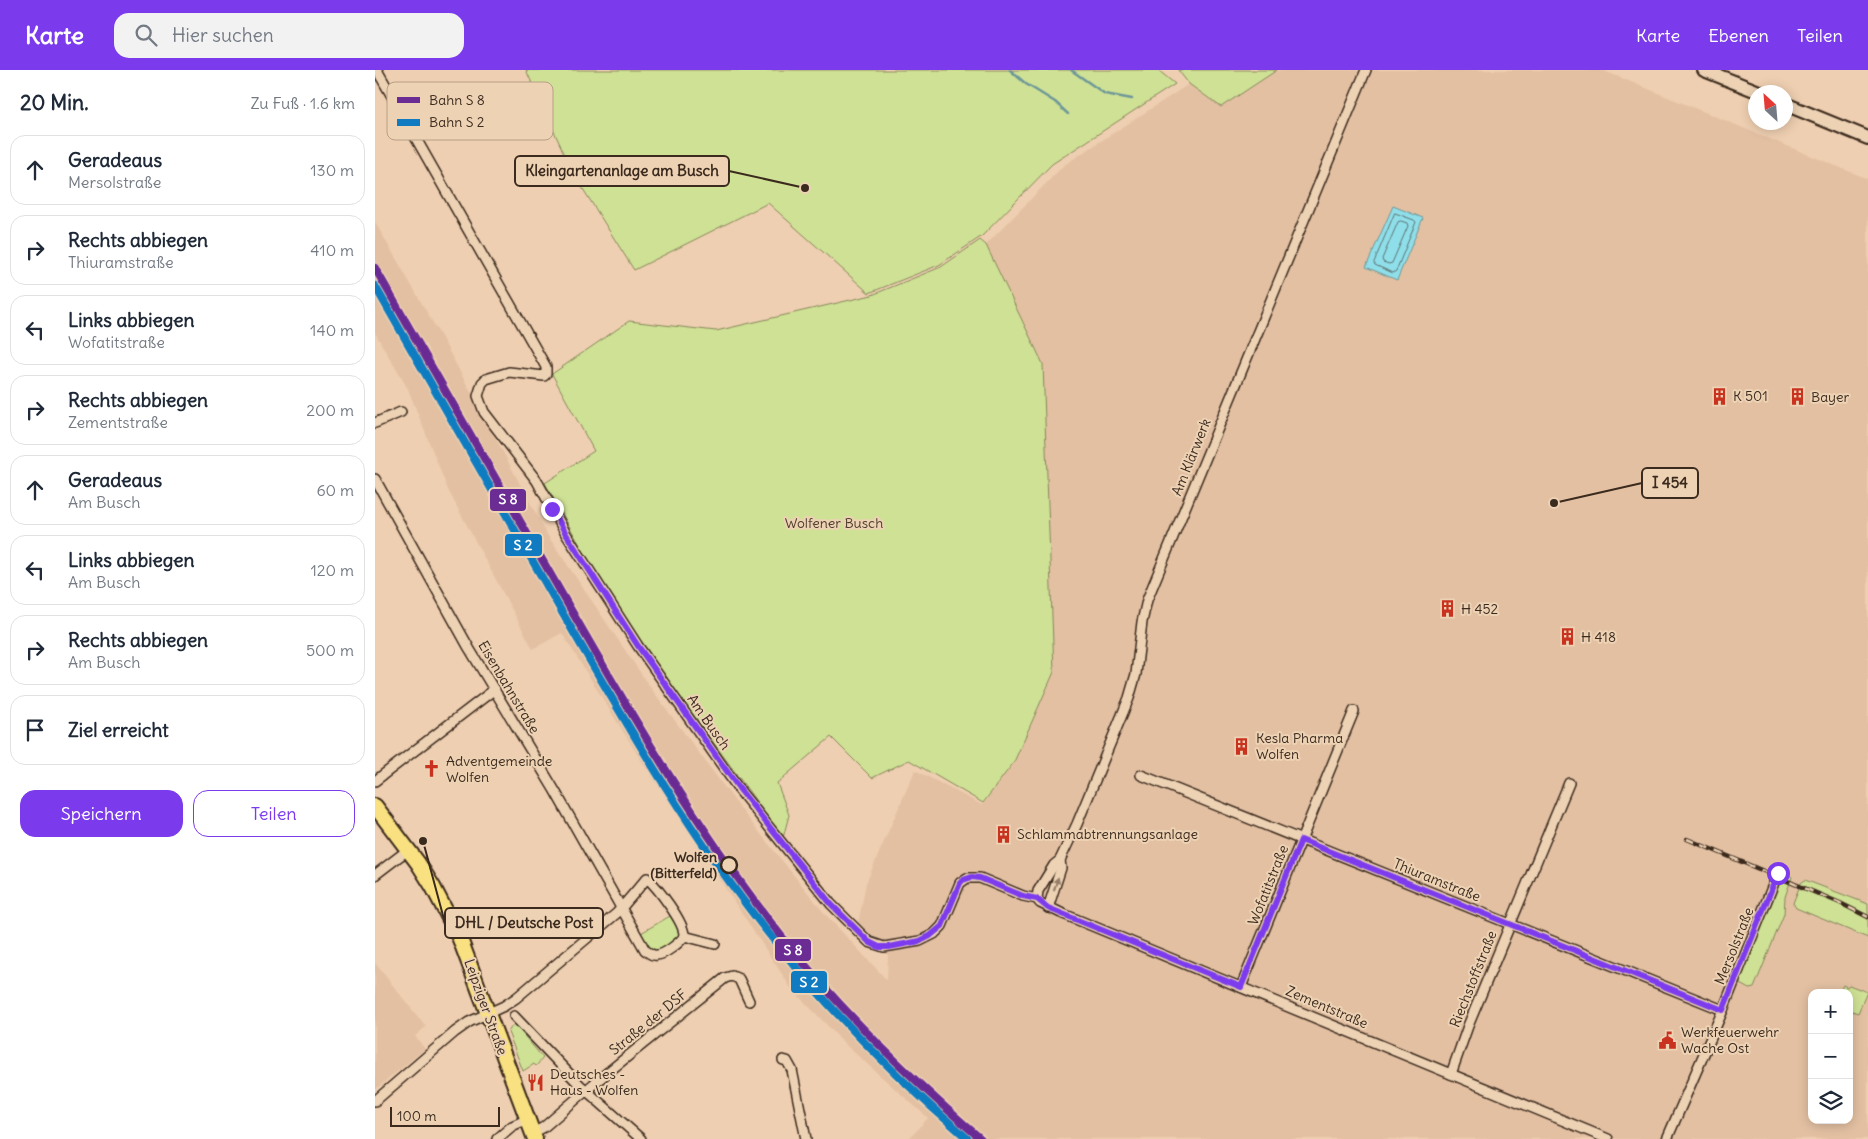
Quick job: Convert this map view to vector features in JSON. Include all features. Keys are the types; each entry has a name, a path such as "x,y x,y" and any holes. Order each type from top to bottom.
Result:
{"main road":[{"path":"1704,70 1748,88"},
{"path":"1793,107 1868,138"},
{"name":"Leipziger Straße","path":"375,806 409,849 433,887 451,921 470,962 534,1136"}],"street":[{"name":"Am Busch","path":"377,70 387,87"},
{"name":"Am Klärwerk","path":"1037,899 1038,891 1054,865 1060,860 1077,824 1132,690 1138,665 1141,622 1151,590 1366,70"},
{"name":"Am Busch","path":"418,140 545,364 546,374 542,376 509,372 486,379 482,383 479,396 484,412 537,481 566,534 638,646 735,783 831,904 869,942 884,947 920,941 934,934 942,926 960,883 967,878 980,878 1023,896 1037,899"},
{"path":"375,423 401,412"},
{"name":"Eisenbahnstraße","path":"375,479 469,648 495,689 645,950 649,954 660,954 681,942 684,936"},
{"path":"375,781 495,689"},
{"name":"Wofatitstraße","path":"1241,987 1354,711"},
{"name":"Thiuramstraße","path":"1141,775 1723,1010"},
{"name":"Riechstoffstraße","path":"1451,1074 1468,1026 1569,784"},
{"path":"375,875 409,849"},
{"name":"Am Klärwerk","path":"1048,908 1061,868 1060,860"},
{"name":"Mersolstraße","path":"1667,1139 1723,1010 1778,872"},
{"path":"375,1101 455,1032 477,1018 516,998 622,908 647,878 663,896 684,930 684,936 715,944"},
{"name":"Zementstraße","path":"1037,899 1048,908 1608,1139"},
{"name":"Straße der DSF","path":"534,1136 587,1090 725,978 736,977 742,984 749,1001"},
{"path":"514,1016 548,1050 557,1062 641,1139"},
{"path":"783,1060 787,1061 792,1070 806,1139"},
{"path":"497,1139 512,1126 527,1119"}],"shaded area":[{"path":"1277,70 1602,70 1868,179 1868,1139 909,1139 928,1118 849,1048 791,988 636,752 562,633 533,649 448,490 408,389 375,333 375,222 443,340 548,536 650,687 743,812 825,914 887,980 888,954 876,951 856,934 866,883 915,770 982,805 1014,762 1054,672 1043,364 986,245 1064,165 1189,84 1221,107"},
{"path":"375,963 426,1027 415,1036 425,1049 375,1090"}],"green space":[{"path":"526,70 1158,70 1175,84 1052,164 982,236 939,265 869,293 768,203 634,270 573,173 553,129 553,82 531,82"},
{"path":"1178,70 1277,70 1221,107 1189,84"},
{"name":"Wolfener Busch","path":"980,240 986,245 1043,364 1054,672 1014,762 983,803 909,760 872,778 831,737 777,783 789,815 783,838 614,606 545,483 594,451 552,374 629,321 716,331 872,295 941,267"},
{"path":"1784,873 1792,877 1785,897 1784,914 1754,988 1749,989 1740,984 1740,980"},
{"path":"1805,880 1868,904 1868,938 1796,908 1793,903 1801,883"},
{"path":"670,916 680,931 679,938 657,951 650,949 641,933"},
{"path":"1843,985 1847,987 1849,985 1867,992 1858,1013 1853,1011 1853,989 1841,989"},
{"path":"512,1026 516,1026 543,1058 536,1066 534,1064 523,1071 508,1032"}],"water":[{"path":"1393,206 1423,218 1397,280 1366,267"}],"waterway":[{"path":"1010,70 1026,84 1055,102 1068,114"},
{"path":"1071,70 1105,94 1132,99"}],"railway":[{"path":"1687,839 1840,903 1868,917"}],"transit line":[{"path":"375,268 617,689 695,816 723,857 782,937 828,991 902,1067 981,1139"},
{"path":"375,286 612,699 690,825 747,905 821,996 892,1070 968,1139"}],"place":[{"name":"Kleingartenanlage am Busch","path":"805,188"},
{"name":"K 501","path":"1719,396"},
{"name":"Bayer","path":"1797,397"},
{"name":"I 454","path":"1554,503"},
{"name":"H 452","path":"1447,609"},
{"name":"H 418","path":"1567,637"},
{"name":"Kesla Pharma Wolfen","path":"1242,746"},
{"name":"Adventgemeinde Wolfen","path":"432,769"},
{"name":"Schlammabtrennungsanlage","path":"1003,834"},
{"name":"DHL / Deutsche Post","path":"423,841"},
{"name":"Wolfen (Bitterfeld)","path":"729,865"},
{"name":"Werkfeuerwehr Wache Ost","path":"1667,1040"},
{"name":"Deutsches - Haus - Wolfen","path":"536,1082"}],"route":[{"path":"552,509 638,646 741,791 831,904 869,942 879,947 920,941 930,936 942,926 960,883 967,878 976,877 1023,896 1037,899 1048,908 1241,987 1301,840 1723,1010 1778,873"}]}
